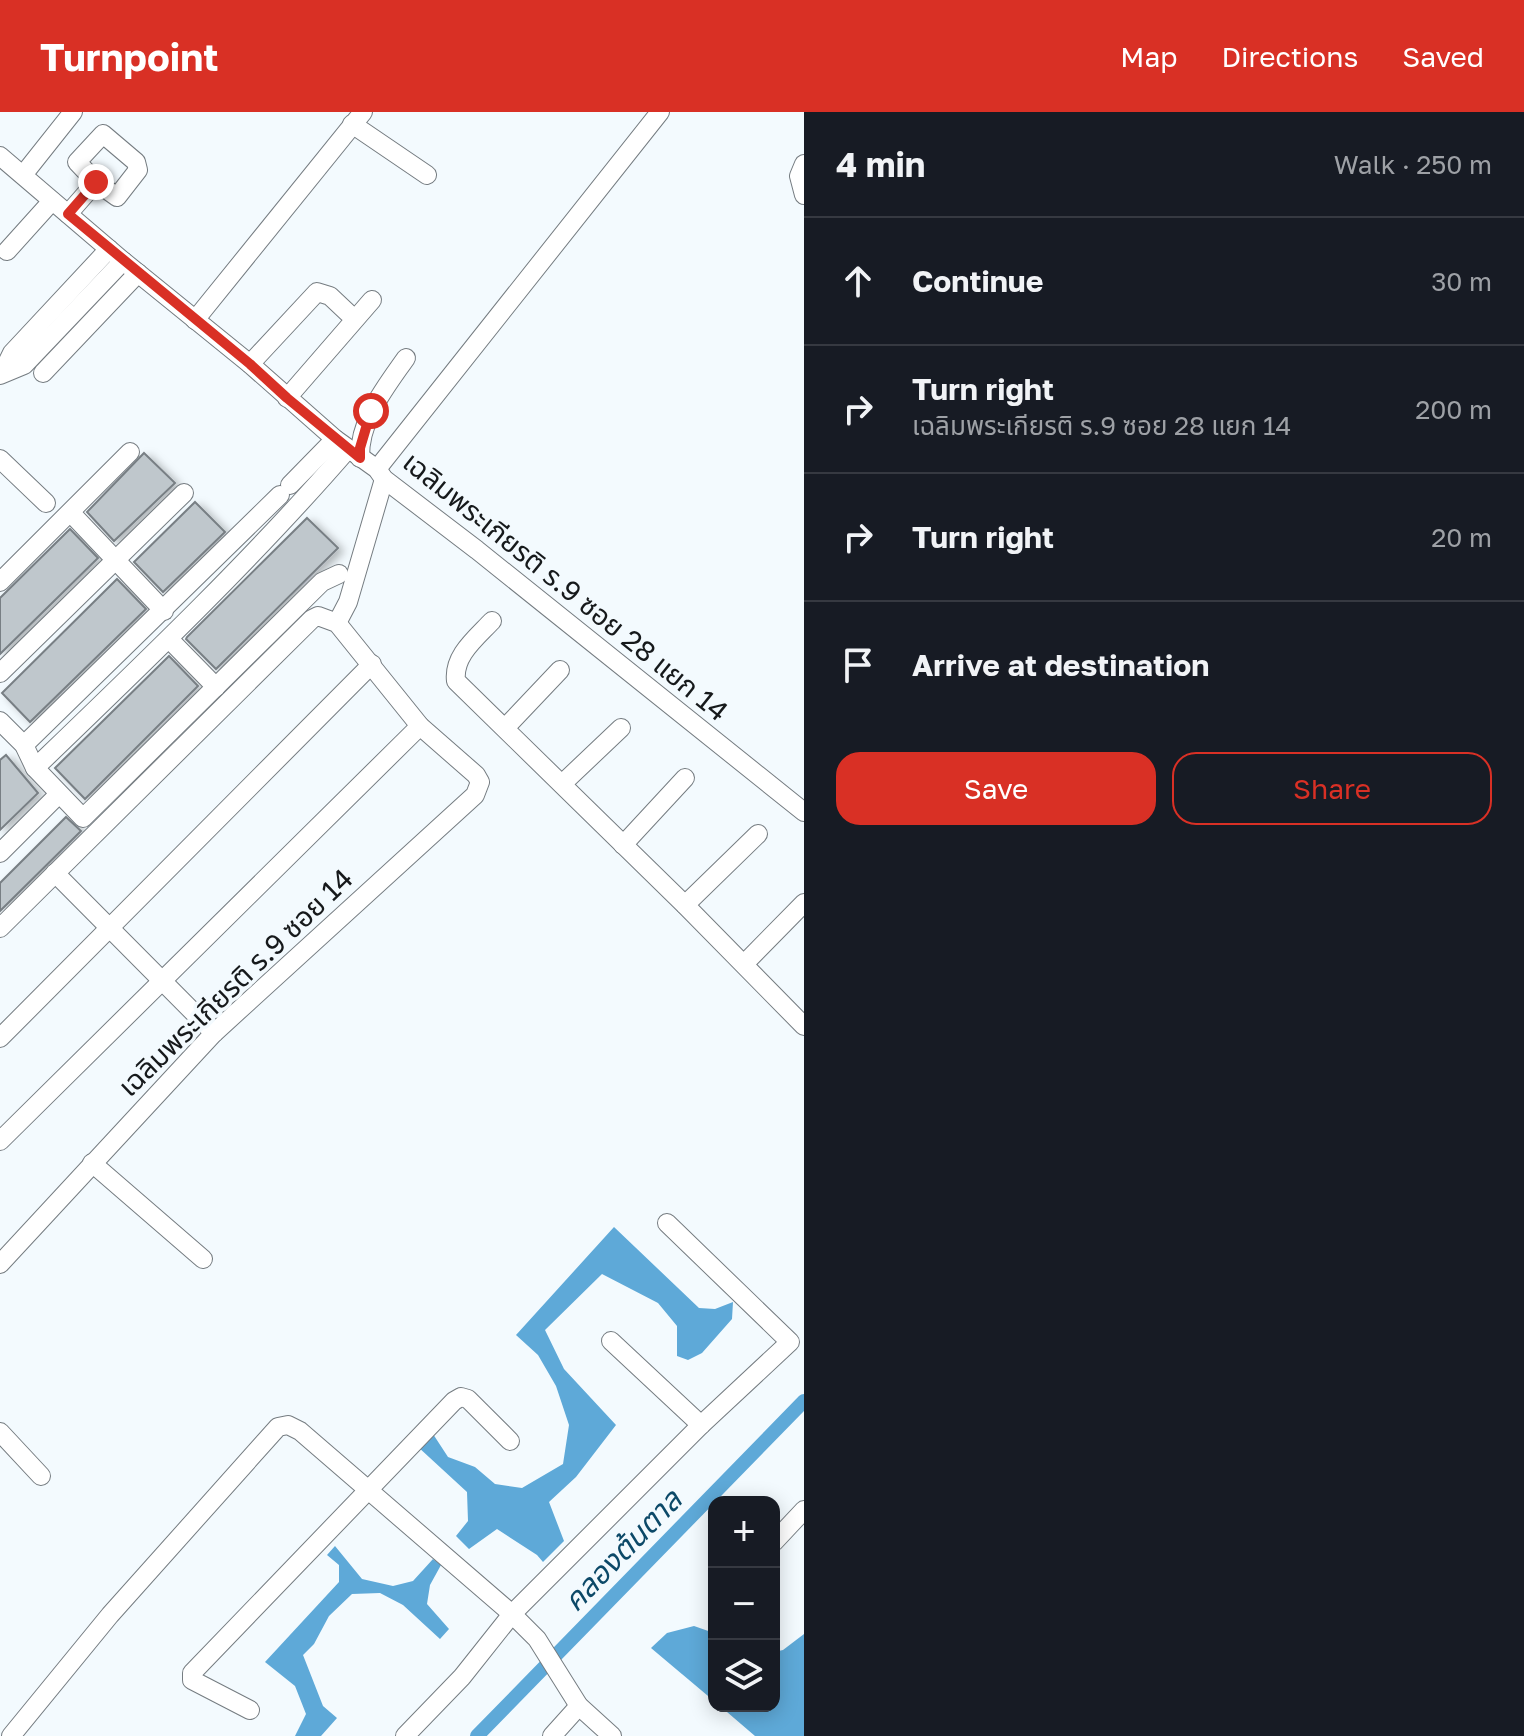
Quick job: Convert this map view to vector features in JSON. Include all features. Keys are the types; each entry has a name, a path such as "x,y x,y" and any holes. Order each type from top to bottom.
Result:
{"street":[{"path":"23,175 73,112"},
{"path":"337,623 348,602 383,468 660,112"},
{"path":"195,320 355,117 427,175"},
{"name":"เฉลิมพระเกียรติ ร.9 ซอย 28 แยก 14","path":"0,156 287,398 383,468 477,550 804,812"},
{"path":"804,164 799,176 804,195"},
{"path":"68,214 96,182"},
{"path":"7,251 52,201"},
{"path":"1,374 12,353 116,255"},
{"path":"43,373 138,273"},
{"path":"250,364 317,292 330,296 348,313"},
{"path":"287,398 372,300"},
{"path":"35,768 169,639 299,505 352,446 376,401 406,358"},
{"path":"24,745 285,490 352,446"},
{"path":"0,582 130,452"},
{"path":"3,467 46,503"},
{"path":"0,673 184,493"},
{"path":"71,513 164,611"},
{"path":"3,730 24,745 35,768 83,818 322,582 339,574"},
{"path":"185,590 200,605"},
{"path":"0,928 318,616 337,623 420,726 0,1141"},
{"path":"492,621 459,658 455,670 456,681 804,1026"},
{"path":"169,639 216,687"},
{"path":"122,652 138,669"},
{"path":"0,1038 372,664"},
{"path":"505,728 560,670"},
{"name":"เฉลิมพระเกียรติ ร.9 ซอย 14","path":"0,1264 214,1033 475,795 480,782 476,775 420,726"},
{"path":"562,784 621,728"},
{"path":"623,845 685,778"},
{"path":"0,853 59,794"},
{"path":"685,905 758,834"},
{"path":"55,873 214,1033"},
{"path":"744,964 804,903"},
{"path":"92,1163 203,1259"},
{"path":"405,1736 462,1677 512,1614 701,1425 797,1335 667,1223"},
{"path":"611,1341 701,1425"},
{"path":"250,1710 192,1680 192,1673 454,1401 461,1397 468,1399 510,1441"},
{"path":"11,1736 110,1615 278,1427 288,1425 300,1431 512,1614 537,1639 579,1706 612,1736"},
{"path":"0,1432 41,1476"},
{"path":"780,1536 804,1510"},
{"path":"552,1736 579,1706"}],"water":[{"path":"614,1227 699,1308 715,1309 733,1302 732,1319 702,1353 688,1360 677,1356 677,1326 658,1303 602,1274 545,1330 564,1369 616,1425 576,1477 549,1502 564,1541 543,1562 497,1529 469,1549 456,1536 468,1521 467,1492 417,1446 433,1434 448,1457 475,1467 495,1484 522,1488 563,1464 569,1425 556,1386 538,1355 516,1335"},
{"path":"335,1546 362,1579 393,1586 413,1581 433,1559 441,1565 430,1585 427,1604 449,1629 440,1639 403,1605 380,1593 352,1594 329,1616 314,1644 303,1655 323,1706 337,1718 321,1736 295,1736 306,1714 295,1686 265,1662 339,1582 339,1565 327,1555"},
{"path":"694,1626 708,1631 708,1696 651,1648 667,1633"},
{"path":"804,1634 804,1736 755,1736 727,1712 780,1712 780,1651"}],"building":[{"path":"144,453 175,483 114,541 87,512"},
{"path":"195,502 225,532 163,592 134,562"},
{"path":"307,518 338,548 216,669 187,637"},
{"path":"70,529 98,558 0,654 0,598"},
{"path":"117,579 146,609 30,722 2,693"},
{"path":"169,656 198,686 85,799 55,768"},
{"path":"6,755 38,793 0,830 0,760"},
{"path":"66,817 81,831 0,911 0,883"}],"waterway":[{"name":"คลองต้นตาล","path":"477,1736 804,1401"}],"route":[{"path":"96,182 68,214 360,458 371,411"}]}
